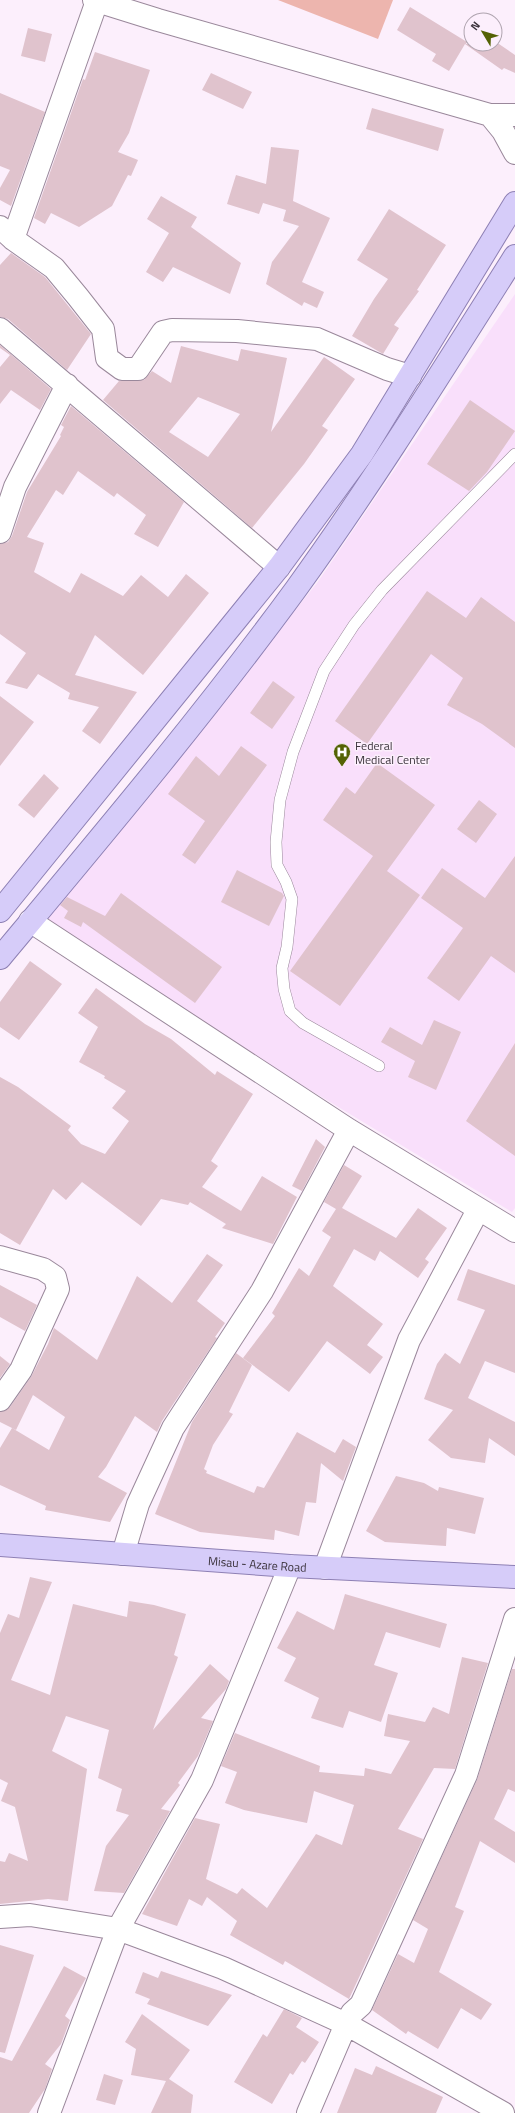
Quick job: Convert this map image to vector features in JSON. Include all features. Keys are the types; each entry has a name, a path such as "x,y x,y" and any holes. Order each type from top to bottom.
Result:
{"main road":[{"path":"2,904 278,567 362,454 515,203"},
{"path":"0,958 204,709 295,589 382,465 515,256"},
{"name":"Misau - Azare Road","path":"0,1546 290,1566 515,1577"}],"street":[{"path":"410,376 316,339 236,331 172,330 163,332 138,369 122,369 107,358 103,329 78,297 54,268 7,233 96,0 158,20 490,115 515,115"},
{"path":"490,115 503,131 515,153"},
{"path":"0,328 278,567"},
{"path":"0,532 15,487 67,385"},
{"path":"30,921 349,1130 478,1210 515,1231"},
{"path":"123,1554 138,1504 173,1428 262,1291 349,1130"},
{"path":"325,1568 409,1340 478,1210"},
{"path":"0,1257 43,1269 55,1277 58,1289 20,1370 0,1400"},
{"path":"49,2113 118,1929 202,1780 290,1566"},
{"path":"308,2113 346,2024 352,2013 361,2005 466,1775 515,1618"},
{"path":"0,1917 30,1915 118,1929 223,1968 346,2024 503,2113"}],"lane":[{"path":"379,1066 303,1023 290,1011 284,989 282,968 287,947 292,899 286,882 277,865 276,842 280,800 293,752 324,671 354,625 382,590 515,454"}],"shaded area":[{"path":"278,0 393,0 378,39"},
{"name":"Federal Medical Center","path":"515,294 515,1208 512,1212 282,1073 46,919 317,583"}],"building":[{"path":"410,7 463,40 463,47 449,71 432,61 436,54 397,30"},
{"path":"28,28 52,34 45,62 21,56"},
{"path":"503,47 515,55 515,73 504,68 502,70 476,52 503,52"},
{"path":"95,52 150,70 129,133 118,152 138,160 131,176 128,175 112,206 79,227 51,213 45,224 34,218 83,79 85,80"},
{"path":"211,73 252,92 243,109 202,90"},
{"path":"0,93 45,112 11,206 0,200 0,188 10,170 0,166"},
{"path":"372,108 444,129 438,151 366,129"},
{"path":"271,147 299,150 293,201 330,218 302,282 324,292 317,308 304,302 302,306 266,284 272,262 299,226 283,221 286,210 263,203 259,214 227,204 236,175 266,184"},
{"path":"161,196 197,217 191,227 241,263 230,294 173,267 163,282 146,272 169,233 147,219"},
{"path":"389,209 446,245 417,290 419,291 394,325 399,328 383,354 352,336 388,279 357,260"},
{"path":"11,253 45,277 91,334 67,370 8,319 0,317 0,265"},
{"path":"0,345 51,389 40,410 11,390 0,404 0,367 10,355 0,348"},
{"path":"181,346 238,361 241,349 287,358 271,432 324,357 355,379 322,426 328,430 304,464 252,528 103,400 119,381 144,380 152,371 171,383","holes":["198,397 240,414 208,457 169,432"]},
{"path":"470,400 515,431 487,472 469,491 427,464"},
{"path":"71,406 184,502 158,547 134,534 146,515 117,493 114,497 78,471 63,495 56,490 27,537 44,543 34,572 70,593 81,573 123,596 141,575 168,597 186,574 209,593 143,675 95,635 75,675 137,692 100,744 82,731 99,707 68,699 70,693 38,674 27,689 5,683 26,653 0,634 0,544 8,542 12,536 27,492 61,436 60,435 64,427 61,425"},
{"path":"427,591 466,618 481,597 515,622 515,748 482,724 447,705 463,678 431,654 367,744 335,721"},
{"path":"273,681 295,697 272,729 250,713"},
{"path":"0,696 34,722 0,766"},
{"path":"241,746 267,765 195,864 182,855 205,821 168,794 196,756 219,776"},
{"path":"377,763 435,805 387,871 420,895 340,1006 290,971 373,856 323,820 346,787 355,794"},
{"path":"44,774 59,788 34,818 18,805"},
{"path":"479,800 497,814 476,843 457,829"},
{"path":"515,856 515,973 491,956 459,1001 427,978 463,928 421,898 442,868 485,898"},
{"path":"237,870 282,893 284,896 269,926 221,902"},
{"path":"121,893 222,967 195,1003 83,922 81,927 64,918 68,911 60,905 67,897 105,916"},
{"path":"30,961 62,984 19,1040 0,1027 0,1002"},
{"path":"96,988 145,1024 171,1039 215,1075 217,1071 253,1094 211,1161 218,1166 202,1187 241,1211 262,1176 297,1197 273,1244 222,1228 226,1224 190,1202 188,1205 161,1199 141,1226 82,1182 66,1200 53,1189 20,1245 0,1233 0,1077 18,1087 71,1126 68,1130 81,1144 105,1154 129,1121 112,1108 126,1091 104,1078 105,1076 79,1062 98,1027 78,1013"},
{"path":"434,1020 461,1032 436,1090 408,1077 415,1061 381,1042 390,1027 422,1045"},
{"path":"515,1043 515,1156 466,1121"},
{"path":"316,1139 325,1147 302,1191 292,1186"},
{"path":"344,1165 362,1176 342,1208 396,1238 418,1208 447,1228 425,1259 429,1262 418,1278 380,1251 375,1261 354,1249 333,1286 383,1324 367,1345 383,1357 370,1374 327,1341 289,1392 243,1358 275,1316 272,1313 299,1268 309,1276 331,1237 322,1231 336,1209 324,1202"},
{"path":"207,1254 223,1265 197,1301 225,1323 215,1337 217,1338 162,1421 157,1432 135,1416 106,1467 98,1477 127,1493 110,1522 45,1510 46,1506 0,1485 0,1448 12,1428 0,1422 0,1412 10,1407 31,1377 48,1344 54,1328 97,1360 137,1276 172,1303","holes":["33,1395 65,1417 49,1450 12,1428 16,1430"]},
{"path":"468,1269 515,1285 515,1373 485,1361 468,1398 515,1422 515,1456 489,1438 485,1463 451,1458 428,1440 453,1410 424,1399 437,1364 445,1353 460,1364 485,1310 457,1300"},
{"path":"0,1285 37,1305 25,1331 0,1317"},
{"path":"236,1353 252,1365 229,1412 233,1414 213,1445 204,1469 207,1471 206,1473 254,1493 257,1486 264,1488 297,1432 335,1453 343,1439 356,1447 343,1481 321,1463 316,1503 306,1502 299,1536 275,1530 274,1540 200,1532 155,1514 192,1422"},
{"path":"0,1356 10,1364 0,1378"},
{"path":"396,1476 424,1483 438,1491 439,1487 484,1498 475,1534 447,1528 446,1546 385,1542 366,1531"},
{"path":"30,1577 52,1582 11,1680 50,1695 73,1604 127,1617 129,1601 154,1605 186,1614 174,1655 178,1657 153,1730 210,1664 229,1681 226,1689 201,1718 213,1721 198,1756 178,1783 180,1785 161,1809 170,1811 124,1893 94,1891 106,1846 129,1815 116,1811 122,1789 98,1778 109,1730 66,1716 52,1751 87,1769 68,1901 48,1899 0,1904 0,1861 5,1862 9,1853 28,1861 15,1807 1,1801 8,1783 0,1779 0,1633 8,1614 19,1618"},
{"path":"345,1594 447,1624 440,1648 386,1632 374,1665 398,1673 381,1722 349,1711 343,1728 311,1718 319,1698 284,1681 296,1658 277,1648 297,1611 334,1630"},
{"path":"462,1657 488,1663 455,1769 434,1768 398,1829 423,1839 349,1999 285,1961 283,1965 230,1935 237,1921 207,1897 202,1906 189,1899 177,1926 142,1914 195,1818 220,1824 206,1879 237,1894 242,1888 267,1908 316,1834 342,1845 354,1805 314,1791 307,1823 244,1810 225,1803 237,1772 221,1766 235,1733 320,1766 319,1772 364,1776 365,1768 391,1774 410,1741 384,1736 388,1714 425,1722 433,1707 449,1714"},
{"path":"512,1669 515,1669 515,1792 508,1789 494,1819 515,1832 515,1863 480,1841 455,1907 464,1911 439,1972 492,2004 481,2020 461,2008 438,2049 408,2031 406,2034 372,2010 398,1954 414,1963 428,1929 413,1920 477,1780"},
{"path":"0,1945 34,1955 5,2053 0,2052"},
{"path":"64,1966 86,1978 65,2016 70,2020 61,2044 45,2064 52,2069 45,2089 29,2113 0,2113 0,2057 12,2061"},
{"path":"161,1971 232,1995 208,2026 147,2004 150,1999 135,1993 143,1972 158,1978"},
{"path":"284,2009 302,2018 296,2027 319,2042 305,2063 302,2061 293,2075 290,2073 272,2104 234,2082 263,2034 267,2037"},
{"path":"142,2014 190,2050 169,2079 193,2095 191,2113 151,2113 166,2081 131,2075 136,2049 125,2042"},
{"path":"376,2066 443,2097 436,2113 337,2113 355,2068 372,2075"},
{"path":"104,2074 123,2080 115,2105 96,2100"}],"place":[{"name":"Federal Medical Center","path":"342,767"}]}
